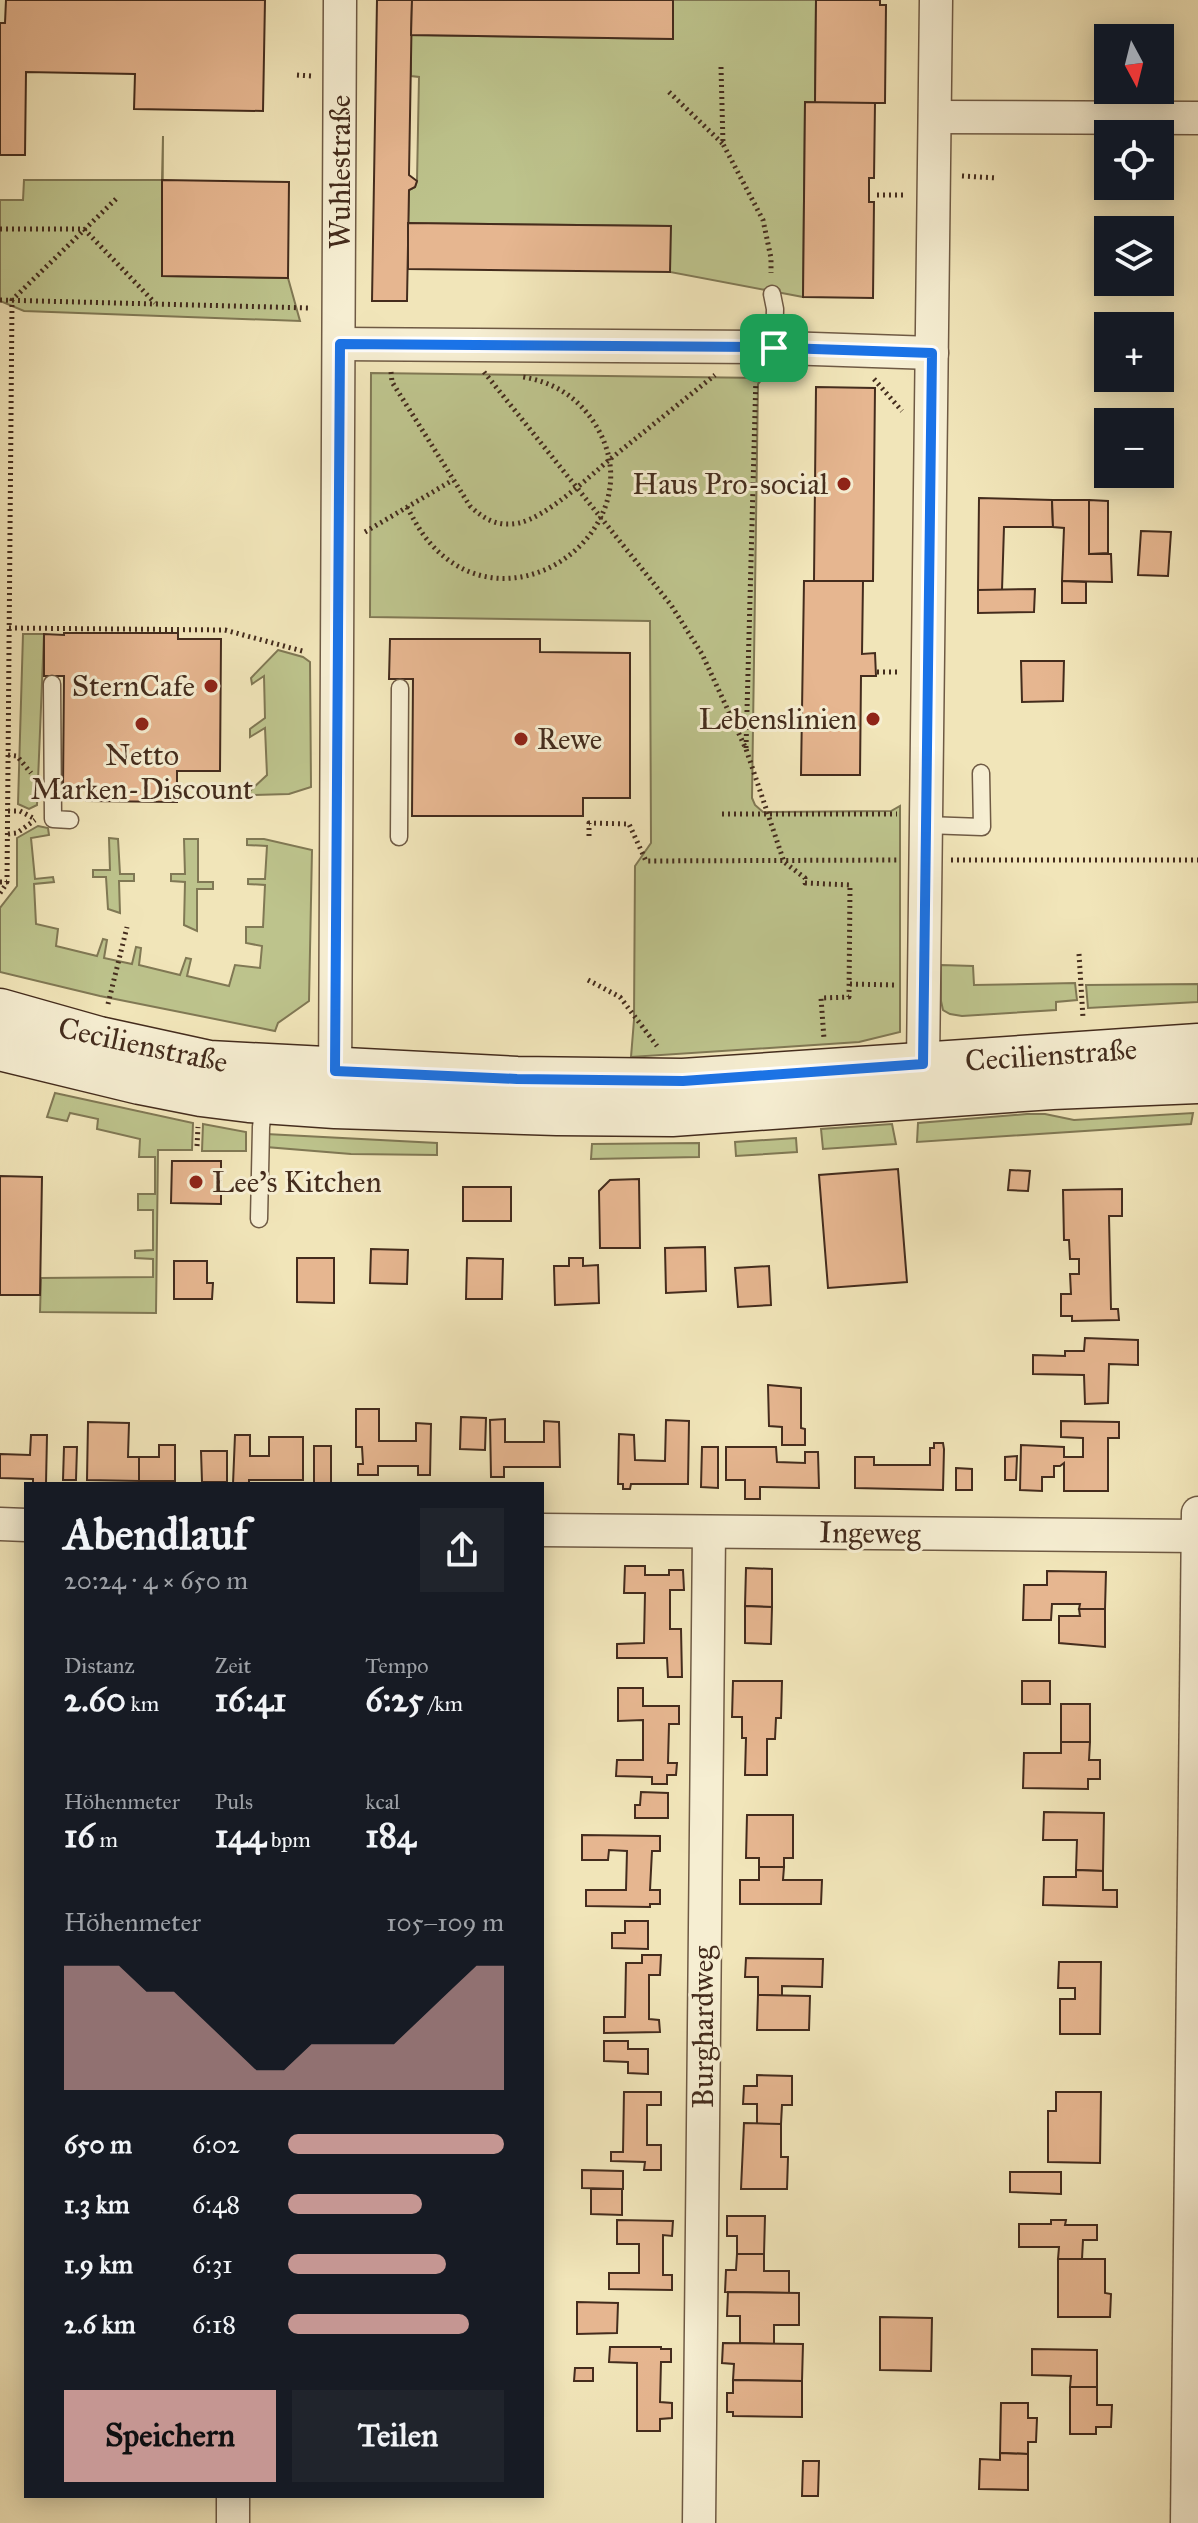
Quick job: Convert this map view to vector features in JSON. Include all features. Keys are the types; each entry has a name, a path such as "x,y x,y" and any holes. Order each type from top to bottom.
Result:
{"street":[{"name":"Wuhlestraße","path":"335,1089 340,0"},
{"path":"923,1064 916,820 932,353 936,0"},
{"path":"935,117 1198,118"},
{"path":"340,344 766,348 932,353"},
{"name":"Cecilienstraße","path":"0,1011 99,1039 335,1089 557,1113 672,1114 1052,1087 1198,1081"},
{"name":"Cecilienstraße","path":"0,1048 140,1082 264,1102 335,1089 517,1079 683,1081 1198,1046"},
{"path":"1187,2523 1198,1513"},
{"path":"0,1524 24,1525"},
{"name":"Ingeweg","path":"544,1530 1198,1536"},
{"name":"Burghardweg","path":"699,2523 709,1532"},
{"path":"233,2498 233,2523"}],"lane":[{"path":"766,348 775,309 772,294"},
{"path":"52,684 44,819 70,820"},
{"path":"399,837 400,688"},
{"path":"916,820 982,827 981,773"},
{"path":"259,1219 264,1102"}],"path":[{"path":"721,67 723,144"},
{"path":"669,92 723,144 763,220 771,258 772,294"},
{"path":"877,195 885,195"},
{"path":"0,893 4,882 8,834 12,300 117,198"},
{"path":"0,229 84,229 155,303"},
{"path":"0,300 339,308"},
{"path":"746,749 766,348"},
{"path":"390,364 392,382 470,506 484,520 502,525 521,523 536,516 576,488 722,369"},
{"path":"480,364 488,379 671,605 702,654 746,749 784,862 805,878 805,883 850,885 849,997 821,998 825,1050"},
{"path":"870,374 910,420"},
{"path":"407,507 430,543 449,560 473,572 499,578 548,570 582,547 601,517 610,487 609,460 600,431 586,409 566,392 542,380 519,376"},
{"path":"382,521 453,480"},
{"path":"0,585 10,585"},
{"path":"9,628 225,630 306,652"},
{"path":"0,720 9,720"},
{"path":"8,811 20,811 44,819"},
{"path":"722,814 916,820"},
{"path":"8,834 17,833 44,819"},
{"path":"589,836 589,823 629,824 646,861 906,860"},
{"path":"983,861 1198,860"},
{"path":"108,1004 127,927"},
{"path":"1079,954 1083,1018"},
{"path":"588,980 620,997 658,1047"},
{"path":"850,984 905,985"},
{"path":"197,1146 198,1118"}],"green space":[{"path":"673,0 816,0 815,103 805,103 803,297 670,272 670,226 408,223 409,190 415,187 417,181 419,77 411,76 411,35 672,39"},
{"path":"163,136 162,276 288,278 300,321 24,311 0,301 0,200 23,200 24,180 162,180"},
{"path":"371,373 763,378 758,384 752,798 763,812 891,811 900,806 900,1032 859,1042 631,1057 635,866 651,843 650,621 370,617"},
{"path":"23,634 44,634 37,805 29,809 18,804"},
{"path":"278,650 310,662 311,787 289,794 250,795 250,791 267,775 265,728 250,737 250,729 265,718 264,676 252,684 251,678"},
{"path":"38,826 48,828 49,835 31,838 35,879 53,877 54,882 34,884 36,924 58,929 56,946 97,956 103,939 107,940 104,958 132,964 136,947 141,948 139,965 180,975 186,958 191,959 187,976 229,986 235,965 260,968 262,946 246,943 246,927 263,927 265,885 248,884 248,879 265,879 267,846 247,845 247,839 264,839 312,850 309,1001 278,1023 275,1031 100,996 0,972 0,908 17,886 17,838"},
{"path":"109,838 118,839 120,874 134,874 134,881 119,881 120,913 108,909 106,877 93,877 93,870 110,870"},
{"path":"184,839 198,839 198,882 213,882 213,889 197,889 197,931 184,925 185,882 171,881 171,874 185,874"},
{"path":"941,965 973,966 974,985 1075,983 1077,1000 1056,1002 1056,1010 962,1016 950,1014 943,1010 941,1001"},
{"path":"1198,984 1198,1002 1088,1008 1086,985"},
{"path":"55,1093 193,1123 192,1150 158,1150 156,1313 40,1312 41,1278 153,1277 153,1259 135,1258 135,1251 153,1250 153,1210 138,1210 138,1194 155,1194 155,1157 139,1157 140,1139 97,1129 98,1119 70,1113 67,1121 47,1117"},
{"path":"1193,1113 1191,1124 917,1142 918,1123 1027,1114 1074,1120"},
{"path":"203,1124 246,1132 246,1151 202,1151"},
{"path":"892,1124 896,1144 823,1149 821,1129"},
{"path":"266,1134 437,1143 437,1155 351,1154 266,1147"},
{"path":"796,1138 797,1152 736,1156 735,1142"},
{"path":"699,1143 699,1157 591,1159 592,1144"}],"building":[{"path":"6,0 265,0 263,111 134,109 135,74 26,72 25,155 0,155 0,23 5,23"},
{"path":"377,0 412,0 409,175 417,181 415,187 409,190 407,301 372,301"},
{"path":"412,0 673,0 673,39 411,35"},
{"path":"816,0 880,0 880,5 886,5 885,103 815,103"},
{"path":"805,102 875,103 874,178 869,178 869,202 874,202 873,298 803,297"},
{"path":"162,180 289,182 288,278 162,276"},
{"path":"408,223 671,226 670,272 408,269"},
{"name":"Haus Pro-social","path":"816,387 875,388 873,581 814,581"},
{"path":"979,498 1052,500 1053,527 1004,527 1002,590 978,590"},
{"path":"1052,500 1089,500 1089,554 1111,554 1112,582 1062,581 1064,528 1053,527"},
{"path":"1089,500 1108,501 1108,553 1089,554"},
{"path":"1141,531 1171,532 1168,576 1138,575"},
{"path":"804,581 863,581 862,654 875,653 876,676 861,676 860,775 801,775"},
{"path":"1062,581 1086,582 1086,603 1062,603"},
{"path":"1035,589 1034,612 978,613 978,590"},
{"name":"Netto Marken-Discount","path":"178,633 178,639 221,639 220,771 177,771 177,802 86,801 86,789 63,788 64,676 44,676 44,634"},
{"name":"Rewe","path":"390,639 540,639 540,652 630,653 630,798 583,798 583,816 412,816 413,679 389,679"},
{"path":"1021,661 1064,661 1063,701 1022,702"},
{"name":"Lee's Kitchen","path":"172,1161 221,1161 221,1204 171,1203"},
{"path":"898,1169 907,1282 828,1288 819,1175"},
{"path":"1010,1170 1030,1171 1028,1191 1008,1190"},
{"path":"0,1176 42,1177 40,1295 0,1295"},
{"path":"639,1179 640,1248 600,1248 599,1191 610,1180"},
{"path":"463,1187 511,1187 511,1221 463,1221"},
{"path":"1122,1189 1122,1216 1109,1216 1111,1309 1118,1309 1119,1320 1072,1321 1072,1316 1061,1316 1061,1294 1071,1294 1070,1274 1079,1274 1079,1259 1070,1259 1069,1240 1064,1240 1063,1190"},
{"path":"705,1247 706,1291 666,1293 665,1248"},
{"path":"371,1249 408,1250 407,1284 370,1283"},
{"path":"297,1258 334,1258 334,1303 297,1302"},
{"path":"467,1258 503,1259 502,1299 466,1299"},
{"path":"569,1258 583,1258 583,1266 598,1265 599,1303 555,1305 554,1266 569,1266"},
{"path":"174,1261 207,1261 207,1283 213,1283 212,1299 174,1299"},
{"path":"769,1266 771,1305 738,1307 735,1268"},
{"path":"1085,1338 1138,1340 1138,1365 1109,1364 1108,1403 1085,1404 1084,1375 1033,1374 1033,1355 1065,1356 1065,1351 1084,1351"},
{"path":"768,1385 801,1388 801,1428 805,1429 805,1445 782,1445 782,1427 769,1426"},
{"path":"356,1409 379,1409 379,1441 416,1441 416,1423 431,1424 430,1475 418,1475 418,1466 378,1466 378,1475 358,1475 358,1464 363,1464 362,1447 356,1447"},
{"path":"461,1417 486,1418 485,1450 460,1449"},
{"path":"505,1419 505,1442 544,1442 544,1421 559,1422 560,1467 504,1467 504,1477 491,1477 490,1420"},
{"path":"666,1420 689,1421 688,1484 631,1484 630,1489 623,1489 623,1484 618,1484 619,1434 634,1435 635,1460 665,1461"},
{"path":"1061,1421 1119,1422 1119,1438 1108,1438 1108,1491 1064,1491 1064,1463 1054,1466 1054,1477 1042,1477 1042,1491 1020,1490 1021,1445 1064,1447 1064,1457 1083,1457 1083,1438 1061,1437"},
{"path":"88,1422 129,1423 128,1457 139,1457 139,1481 87,1480"},
{"path":"31,1435 47,1435 46,1482 0,1478 0,1454 30,1455"},
{"path":"235,1435 250,1435 250,1456 269,1456 269,1437 303,1437 303,1480 233,1482"},
{"path":"934,1443 943,1443 943,1490 855,1488 855,1457 874,1457 874,1465 930,1465 930,1448 934,1448"},
{"path":"159,1445 175,1445 175,1481 139,1481 139,1457 159,1457"},
{"path":"314,1446 331,1446 331,1482 314,1482"},
{"path":"64,1447 77,1447 76,1480 63,1480"},
{"path":"702,1447 718,1447 718,1488 701,1487"},
{"path":"726,1447 776,1447 777,1462 805,1463 805,1452 818,1452 819,1488 760,1487 760,1499 745,1499 745,1480 726,1480"},
{"path":"201,1451 227,1451 227,1482 202,1482"},
{"path":"1017,1456 1016,1480 1005,1480 1005,1457"},
{"path":"956,1468 972,1469 972,1490 956,1490"},
{"path":"625,1566 645,1566 645,1575 669,1575 669,1570 683,1570 684,1590 670,1590 670,1629 681,1629 682,1677 668,1677 667,1658 617,1658 617,1644 644,1643 645,1593 624,1593"},
{"path":"746,1568 772,1569 772,1607 745,1606"},
{"path":"1047,1571 1106,1572 1105,1609 1079,1609 1080,1604 1052,1604 1051,1620 1023,1620 1024,1585 1047,1585"},
{"path":"745,1606 772,1607 771,1644 745,1643"},
{"path":"1079,1609 1105,1609 1105,1647 1059,1643 1059,1616 1080,1616"},
{"path":"733,1681 782,1681 781,1718 776,1718 775,1739 767,1739 767,1775 745,1775 746,1738 742,1738 742,1717 732,1717"},
{"path":"1022,1681 1050,1681 1050,1704 1022,1704"},
{"path":"618,1688 643,1688 643,1706 679,1706 679,1724 669,1724 668,1763 677,1763 676,1775 667,1775 667,1784 652,1784 652,1777 616,1776 617,1760 643,1760 643,1720 618,1721"},
{"path":"1061,1704 1090,1704 1090,1742 1061,1742"},
{"path":"1061,1742 1090,1742 1089,1760 1100,1760 1100,1779 1088,1779 1088,1789 1023,1788 1024,1753 1061,1753"},
{"path":"641,1792 668,1793 668,1818 635,1818 635,1805 640,1805"},
{"path":"1044,1812 1104,1813 1103,1871 1076,1870 1077,1840 1043,1840"},
{"path":"747,1815 793,1815 793,1858 784,1858 784,1867 759,1867 759,1858 746,1858"},
{"path":"582,1835 660,1836 660,1851 652,1851 650,1890 660,1890 660,1904 650,1904 650,1907 586,1906 586,1890 626,1890 627,1851 609,1850 608,1860 582,1860"},
{"path":"759,1867 784,1867 783,1880 822,1880 821,1904 740,1904 740,1880 759,1880"},
{"path":"1076,1870 1103,1871 1103,1890 1117,1890 1117,1907 1043,1905 1044,1877 1076,1877"},
{"path":"625,1921 648,1921 648,1949 612,1948 612,1933 625,1933"},
{"path":"642,1955 661,1955 660,1975 649,1975 649,2019 659,2020 660,2032 604,2033 604,2017 625,2017 626,1963 642,1963"},
{"path":"746,1958 823,1959 822,1987 782,1986 782,1996 758,1995 758,1977 745,1977"},
{"path":"1059,1962 1101,1962 1100,2034 1060,2034 1060,1999 1075,1999 1075,1988 1058,1988"},
{"path":"758,1995 810,1996 809,2030 757,2030"},
{"path":"604,2041 628,2041 628,2049 648,2049 648,2074 628,2073 628,2062 604,2061"},
{"path":"757,2075 792,2076 792,2105 782,2105 781,2124 757,2124 757,2104 743,2104 744,2086 757,2086"},
{"path":"624,2092 661,2092 661,2105 647,2105 647,2145 661,2145 661,2170 644,2170 645,2162 611,2161 611,2152 623,2152"},
{"path":"1056,2092 1101,2092 1100,2163 1048,2162 1048,2111 1056,2111"},
{"path":"744,2123 781,2124 781,2157 788,2157 787,2189 741,2189"},
{"path":"582,2170 623,2171 623,2189 582,2188"},
{"path":"1010,2172 1061,2172 1061,2194 1010,2192"},
{"path":"591,2189 622,2189 622,2215 591,2214"},
{"path":"727,2216 765,2216 764,2254 737,2254 737,2236 727,2236"},
{"path":"617,2220 673,2221 672,2236 663,2235 663,2275 672,2275 672,2290 609,2289 609,2273 639,2273 639,2244 617,2244"},
{"path":"1051,2220 1066,2220 1065,2225 1097,2225 1097,2240 1083,2240 1082,2259 1058,2259 1059,2247 1019,2247 1019,2224 1051,2224"},
{"path":"737,2254 764,2254 764,2271 789,2271 789,2293 725,2292 726,2270 736,2270"},
{"path":"1058,2259 1105,2259 1105,2293 1111,2294 1110,2317 1058,2317"},
{"path":"728,2292 799,2293 799,2325 774,2325 774,2344 740,2343 740,2316 727,2316"},
{"path":"577,2302 618,2303 617,2333 577,2334"},
{"path":"880,2317 932,2318 931,2371 880,2370"},
{"path":"723,2343 803,2344 802,2381 733,2380 734,2364 722,2363"},
{"path":"610,2347 671,2349 671,2362 661,2362 660,2402 672,2403 672,2418 660,2419 660,2431 637,2431 637,2363 609,2362"},
{"path":"1032,2349 1097,2350 1097,2387 1070,2387 1071,2376 1032,2375"},
{"path":"575,2368 593,2368 593,2381 574,2381"},
{"path":"733,2380 802,2381 802,2417 733,2416 733,2412 727,2412 727,2393 733,2393"},
{"path":"1070,2387 1097,2387 1097,2405 1112,2405 1111,2427 1096,2427 1096,2434 1070,2434"},
{"path":"1001,2403 1028,2403 1028,2418 1037,2418 1036,2442 1028,2442 1028,2454 1000,2453"},
{"path":"1000,2453 1028,2454 1028,2490 979,2489 980,2459 1000,2460"},
{"path":"803,2461 819,2461 818,2496 802,2496"}],"place":[{"name":"Haus Pro-social","path":"844,484"},
{"name":"SternCafe","path":"211,686"},
{"name":"Lebenslinien","path":"873,719"},
{"name":"Netto Marken-Discount","path":"142,724"},
{"name":"Rewe","path":"521,739"},
{"name":"Lee's Kitchen","path":"196,1182"}],"route":[{"path":"340,344 774,348 932,353 923,1064 683,1081 517,1079 335,1071 340,344"}]}
